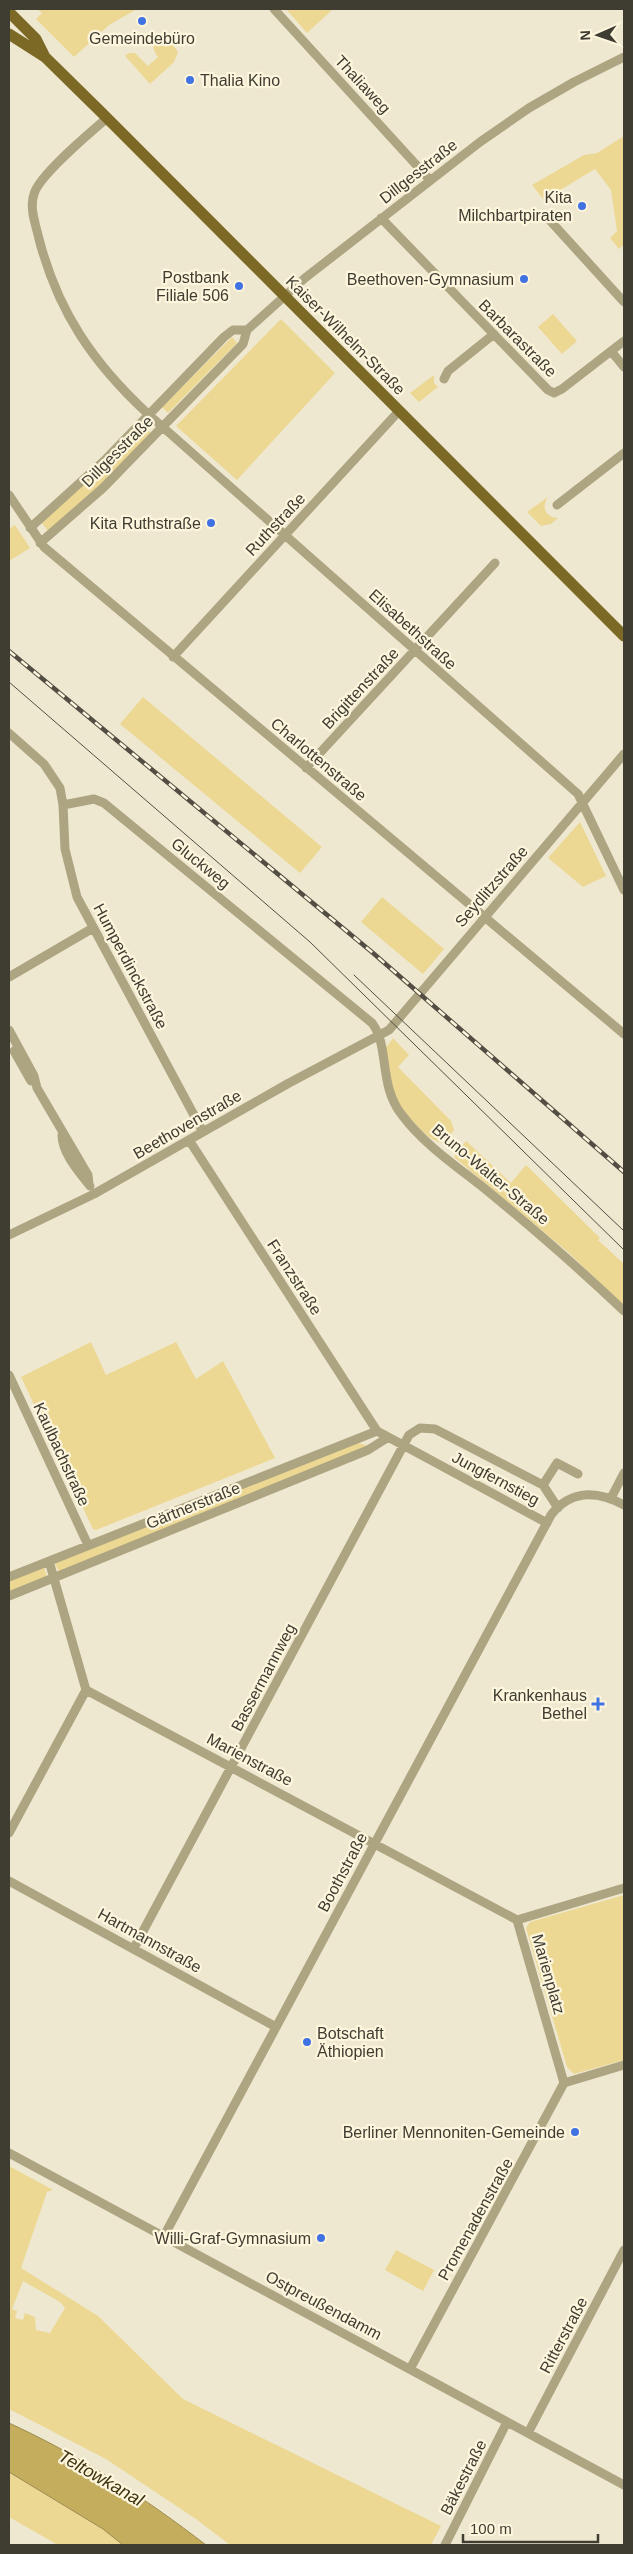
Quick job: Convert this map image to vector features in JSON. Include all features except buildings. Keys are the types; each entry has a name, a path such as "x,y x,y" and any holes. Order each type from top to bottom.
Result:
{"main road":[{"name":"Kaiser-Wilhelm-Straße","path":"10,12 36,39 45,57"},
{"name":"Kaiser-Wilhelm-Straße","path":"9,34 45,57 108,118 624,636"}],"street":[{"name":"Thaliaweg","path":"274,9 430,180"},
{"name":"Dillgesstraße","path":"40,542 103,488 243,344 247,330 305,278 430,180 529,108 574,82 624,58"},
{"name":"Elisabethstraße","path":"108,118 40,182 34,193 33,212 53,282 77,333 104,370 162,427 578,794 624,890"},
{"path":"545,215 624,302"},
{"name":"Barbarastraße","path":"381,218 548,390 554,393 624,341"},
{"name":"Dillgesstraße","path":"30,528 106,459 224,337 233,330 247,330"},
{"path":"444,379 448,371 494,334"},
{"path":"611,351 624,367"},
{"name":"Ruthstraße","path":"173,657 399,411"},
{"path":"557,505 624,453"},
{"name":"Charlottenstraße","path":"9,495 40,542 173,657 624,1034"},
{"name":"Brigittenstraße","path":"306,768 495,563"},
{"path":"9,734 33,754 52,774 60,788 63,805"},
{"name":"Seydlitzstraße","path":"380,1036 389,1030 624,754"},
{"name":"Gluckweg","path":"63,805 94,799 104,803 372,1023 380,1036"},
{"name":"Humperdinckstraße","path":"63,805 65,849 77,897 203,1132"},
{"path":"9,977 93,928"},
{"path":"9,1030 25,1066"},
{"name":"Beethovenstraße","path":"9,1235 94,1194 289,1083 380,1036"},
{"name":"Bruno-Walter-Straße","path":"380,1036 386,1083 392,1099 403,1118 579,1268 624,1311"},
{"path":"9,1042 34,1076 35,1084 62,1135 68,1139 88,1175 89,1184 94,1194"},
{"name":"Franzstraße","path":"189,1140 377,1431"},
{"name":"Kaulbachstraße","path":"9,1375 88,1545"},
{"name":"Bassermannweg","path":"134,1948 413,1431 427,1427 435,1429 543,1485"},
{"name":"Jungfernstieg","path":"377,1431 547,1523 558,1508 573,1498 583,1495 597,1494 611,1498 624,1505"},
{"name":"Gärtnerstraße","path":"9,1577 377,1431"},
{"name":"Gärtnerstraße","path":"9,1596 368,1450 388,1438"},
{"path":"558,1508 543,1485 557,1463 578,1474"},
{"path":"611,1498 624,1473"},
{"name":"Boothstraße","path":"164,2236 547,1523"},
{"path":"9,1833 86,1690 50,1561"},
{"name":"Marienstraße","path":"86,1690 232,1766 517,1920"},
{"name":"Hartmannstraße","path":"9,1881 276,2027"},
{"name":"Marienplatz","path":"564,2083 517,1920 624,1888"},
{"path":"564,2083 624,2065"},
{"name":"Promenadenstraße","path":"410,2369 564,2083"},
{"name":"Ostpreußendamm","path":"9,2153 624,2485"},
{"name":"Ritterstraße","path":"528,2433 624,2250"},
{"name":"Bäkestraße","path":"444,2545 508,2422"}],"shaded area":[{"path":"37,9 135,10 109,25 74,57 36,19 42,13"},
{"path":"286,9 333,9 307,33"},
{"path":"155,39 169,40 178,52 174,62 150,84 125,56 129,53 135,53 148,66 158,57 154,51 153,44"},
{"path":"624,136 624,245 619,249 610,238 617,231 611,190 595,169 544,200 532,185 584,155 597,153"},
{"path":"553,314 577,341 562,354 538,327"},
{"path":"281,319 335,373 237,480 176,426"},
{"path":"232,337 237,343 168,413 162,407"},
{"path":"434,375 434,383 438,387 419,402 410,393"},
{"path":"143,425 151,433 97,488 48,531 41,522 103,468"},
{"path":"548,497 545,504 547,514 558,518 551,524 541,526 527,512"},
{"path":"15,525 30,548 9,561 9,529"},
{"path":"143,697 322,847 300,873 120,724"},
{"path":"580,822 606,876 583,887 548,858"},
{"path":"382,897 444,949 423,974 361,922"},
{"path":"393,1038 409,1055 398,1067 451,1121 454,1130 444,1143 437,1142 421,1130 405,1113 394,1095 390,1083 385,1049"},
{"path":"466,1141 511,1183 526,1165 600,1238 598,1240 624,1264 624,1306 569,1253 454,1157"},
{"path":"91,1342 106,1375 176,1342 196,1379 223,1361 275,1458 96,1530 93,1529 21,1377"},
{"path":"355,1442 369,1446 59,1572 55,1563"},
{"path":"44,1567 47,1577 9,1592 9,1581"},
{"path":"624,1895 624,2060 574,2074 567,2067 526,1928 530,1922"},
{"path":"9,2166 53,2190 47,2192 21,2268 98,2316 183,2399 441,2526 431,2545 230,2545 196,2519 106,2459 9,2409","holes":["23,2281 60,2302 65,2308 50,2333 36,2330 35,2317 25,2313 23,2320 15,2318 17,2311 12,2309"]},
{"path":"396,2250 434,2270 423,2291 385,2270"},
{"path":"9,2472 103,2529 123,2545 58,2545 9,2517"}],"water":[{"name":"Teltowkanal","path":"9,2423 61,2449 111,2478 206,2545 123,2545 103,2529 9,2472"}],"tram line":[{"path":"9,682 310,942 624,1250"},
{"path":"354,975 624,1231"}],"railway":[{"path":"9,651 373,953 624,1172"}],"place":[{"name":"Gemeindebüro","path":"142,21"},
{"name":"Thalia Kino","path":"190,80"},
{"name":"Kita Milchbartpiraten","path":"582,206"},
{"name":"Beethoven-Gymnasium","path":"524,279"},
{"name":"Postbank Filiale 506","path":"239,286"},
{"name":"Kita Ruthstraße","path":"211,523"},
{"name":"Krankenhaus Bethel","path":"598,1704"},
{"name":"Botschaft Äthiopien","path":"307,2042"},
{"name":"Berliner Mennoniten-Gemeinde","path":"575,2132"},
{"name":"Willi-Graf-Gymnasium","path":"321,2238"}]}
